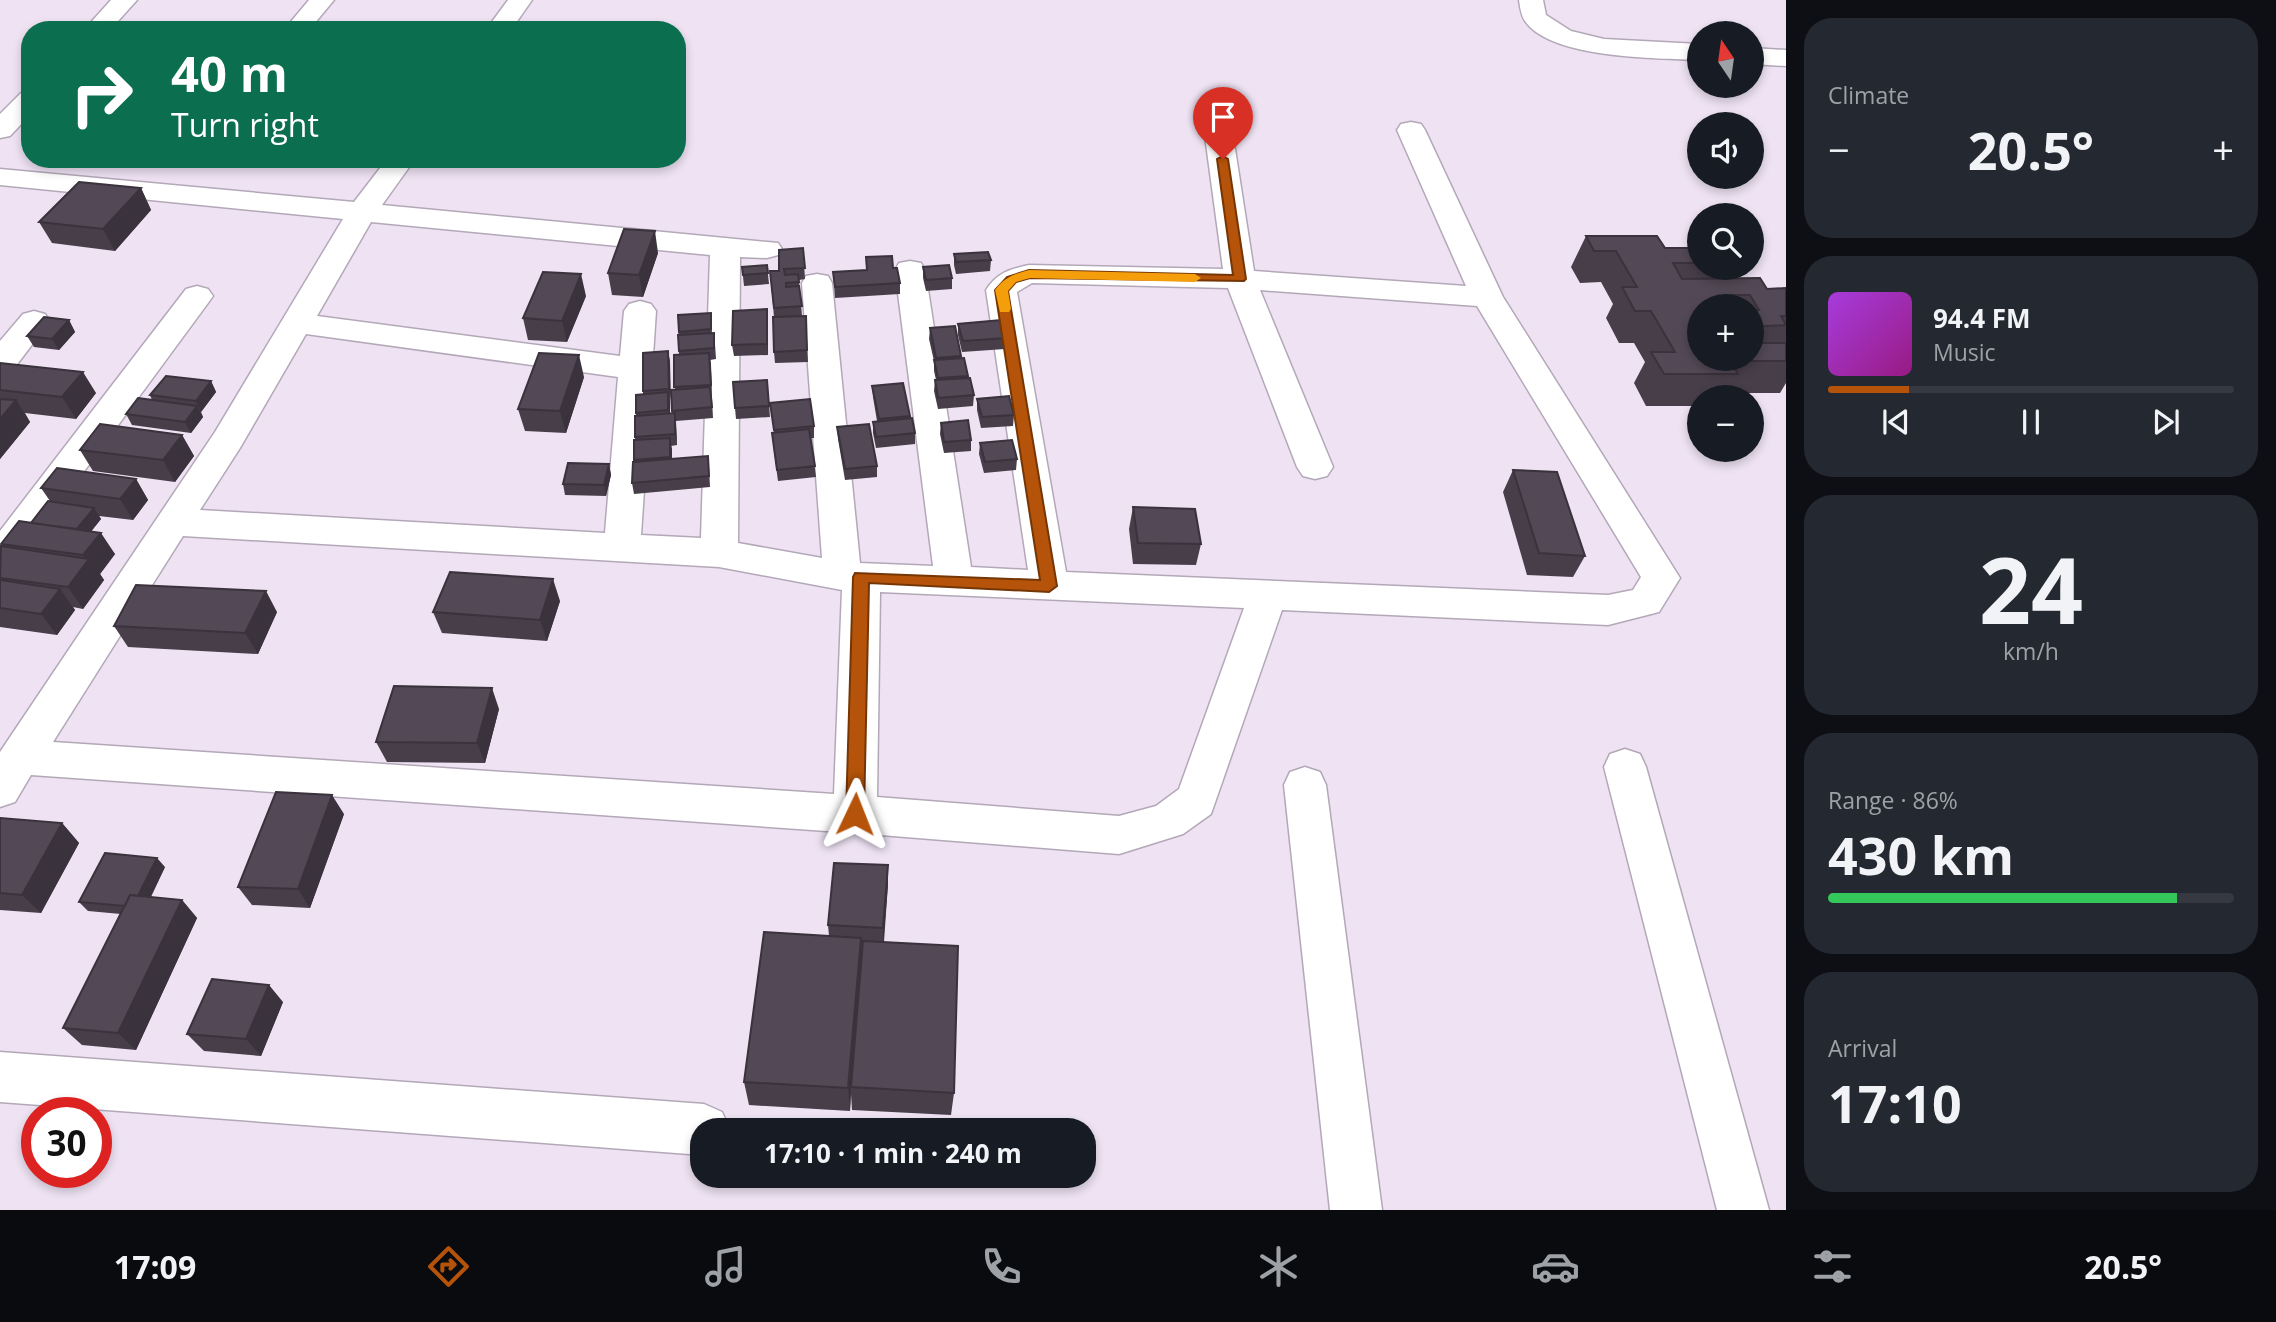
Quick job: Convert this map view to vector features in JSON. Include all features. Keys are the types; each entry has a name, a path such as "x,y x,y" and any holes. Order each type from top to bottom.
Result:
{"street":[{"path":"105,21 125,0"},
{"path":"304,21 322,0"},
{"path":"505,21 520,0"},
{"path":"1531,0 1535,18 1562,36 1605,47 1687,51"},
{"path":"1764,56 1786,58"},
{"path":"0,130 21,108"},
{"path":"173,522 719,553 851,577 1608,610 1645,602 1661,578 1487,298 1411,130"},
{"path":"1219,135 1240,279 1315,467"},
{"path":"10,773 228,440 360,213 394,168"},
{"path":"0,177 360,213 767,249"},
{"path":"719,553 724,247"},
{"path":"910,270 954,581"},
{"path":"1049,586 1001,290 1011,279 1029,274 1240,279 1487,298"},
{"path":"817,284 851,577 855,814"},
{"path":"0,558 197,296"},
{"path":"622,546 640,311"},
{"path":"0,363 34,321"},
{"path":"296,323 635,369"},
{"path":"10,773 855,814 1119,835 1168,821 1196,801 1268,596"},
{"path":"1625,767 1743,1210"},
{"path":"1305,785 1356,1210"},
{"path":"0,1077 690,1129"}],"building":[{"path":"79,182 141,188 103,229 39,222"},
{"path":"624,229 655,231 639,275 608,273"},
{"path":"1586,236 1657,236 1665,248 1687,248 1687,263 1673,263 1682,279 1761,280 1767,289 1786,288 1786,316 1781,316 1786,325 1764,326 1764,294 1687,294 1687,371 1736,371 1738,374 1664,374 1651,352 1675,352 1651,311 1635,311 1622,287 1637,287 1616,251 1594,251"},
{"path":"803,248 805,268 784,269 785,275 798,274 799,282 786,283 786,287 799,286 802,306 774,308 770,271 779,271 779,250"},
{"path":"988,252 991,260 956,262 954,254"},
{"path":"892,256 893,268 897,268 900,283 835,287 833,272 867,270 866,257"},
{"path":"767,265 768,273 743,275 742,267"},
{"path":"949,265 952,278 926,280 923,267"},
{"path":"543,272 581,274 562,321 523,318"},
{"path":"767,309 767,344 732,345 733,311"},
{"path":"711,313 711,329 679,332 678,315"},
{"path":"806,316 807,350 774,352 773,317"},
{"path":"44,317 69,320 52,339 27,336"},
{"path":"1001,320 1006,338 963,341 958,324"},
{"path":"955,326 961,356 936,358 930,328"},
{"path":"714,333 714,348 679,351 678,335"},
{"path":"1764,343 1786,343 1786,361 1764,361"},
{"path":"668,351 669,389 643,391 643,353"},
{"path":"539,353 579,355 560,411 518,409"},
{"path":"709,353 711,385 674,387 674,355"},
{"path":"964,358 968,376 938,378 934,360"},
{"path":"0,363 83,372 62,397 0,390"},
{"path":"166,376 211,381 196,401 150,395"},
{"path":"970,378 974,395 938,398 935,380"},
{"path":"767,380 769,406 735,408 733,382"},
{"path":"903,383 910,416 879,419 872,386"},
{"path":"710,387 712,407 672,411 671,390"},
{"path":"668,392 668,410 636,413 636,395"},
{"path":"1009,396 1014,415 982,417 977,399"},
{"path":"138,398 197,406 185,422 126,414"},
{"path":"0,399 16,400 0,419"},
{"path":"810,399 814,426 774,430 770,403"},
{"path":"675,413 675,434 635,437 635,416"},
{"path":"912,418 915,433 876,437 873,422"},
{"path":"968,420 971,440 944,442 941,423"},
{"path":"100,424 182,435 163,460 80,450"},
{"path":"869,424 877,466 845,469 837,427"},
{"path":"809,429 815,466 777,470 772,433"},
{"path":"670,438 670,457 634,460 634,440"},
{"path":"1012,440 1017,459 985,462 980,443"},
{"path":"708,456 709,476 632,483 633,462"},
{"path":"568,463 609,464 604,485 563,484"},
{"path":"57,468 136,479 120,499 41,488"},
{"path":"1513,470 1557,472 1585,556 1539,553"},
{"path":"48,501 94,508 77,529 31,523"},
{"path":"1133,507 1195,509 1201,544 1138,543"},
{"path":"19,521 101,533 83,555 1,544"},
{"path":"1,546 89,559 68,587 0,578"},
{"path":"450,572 553,579 540,620 433,612"},
{"path":"0,580 60,589 41,614 0,608"},
{"path":"136,585 266,591 245,633 114,626"},
{"path":"394,686 492,688 477,743 376,742"},
{"path":"276,792 332,795 298,889 238,887"},
{"path":"0,818 62,823 22,895 0,893"},
{"path":"105,853 157,858 138,896 130,895 125,906 79,902"},
{"path":"834,863 888,865 883,928 828,925"},
{"path":"130,895 182,900 118,1033 63,1028"},
{"path":"764,932 861,938 848,1088 744,1082"},
{"path":"863,941 958,946 954,1093 851,1087"},
{"path":"212,979 269,985 246,1039 187,1034"}],"slow traffic":[{"path":"1004,309 1001,290 1011,279 1029,274 1195,278"}],"route":[{"path":"855,814 861,577 1049,586 1001,290 1011,279 1029,274 1240,279 1223,159"}]}
